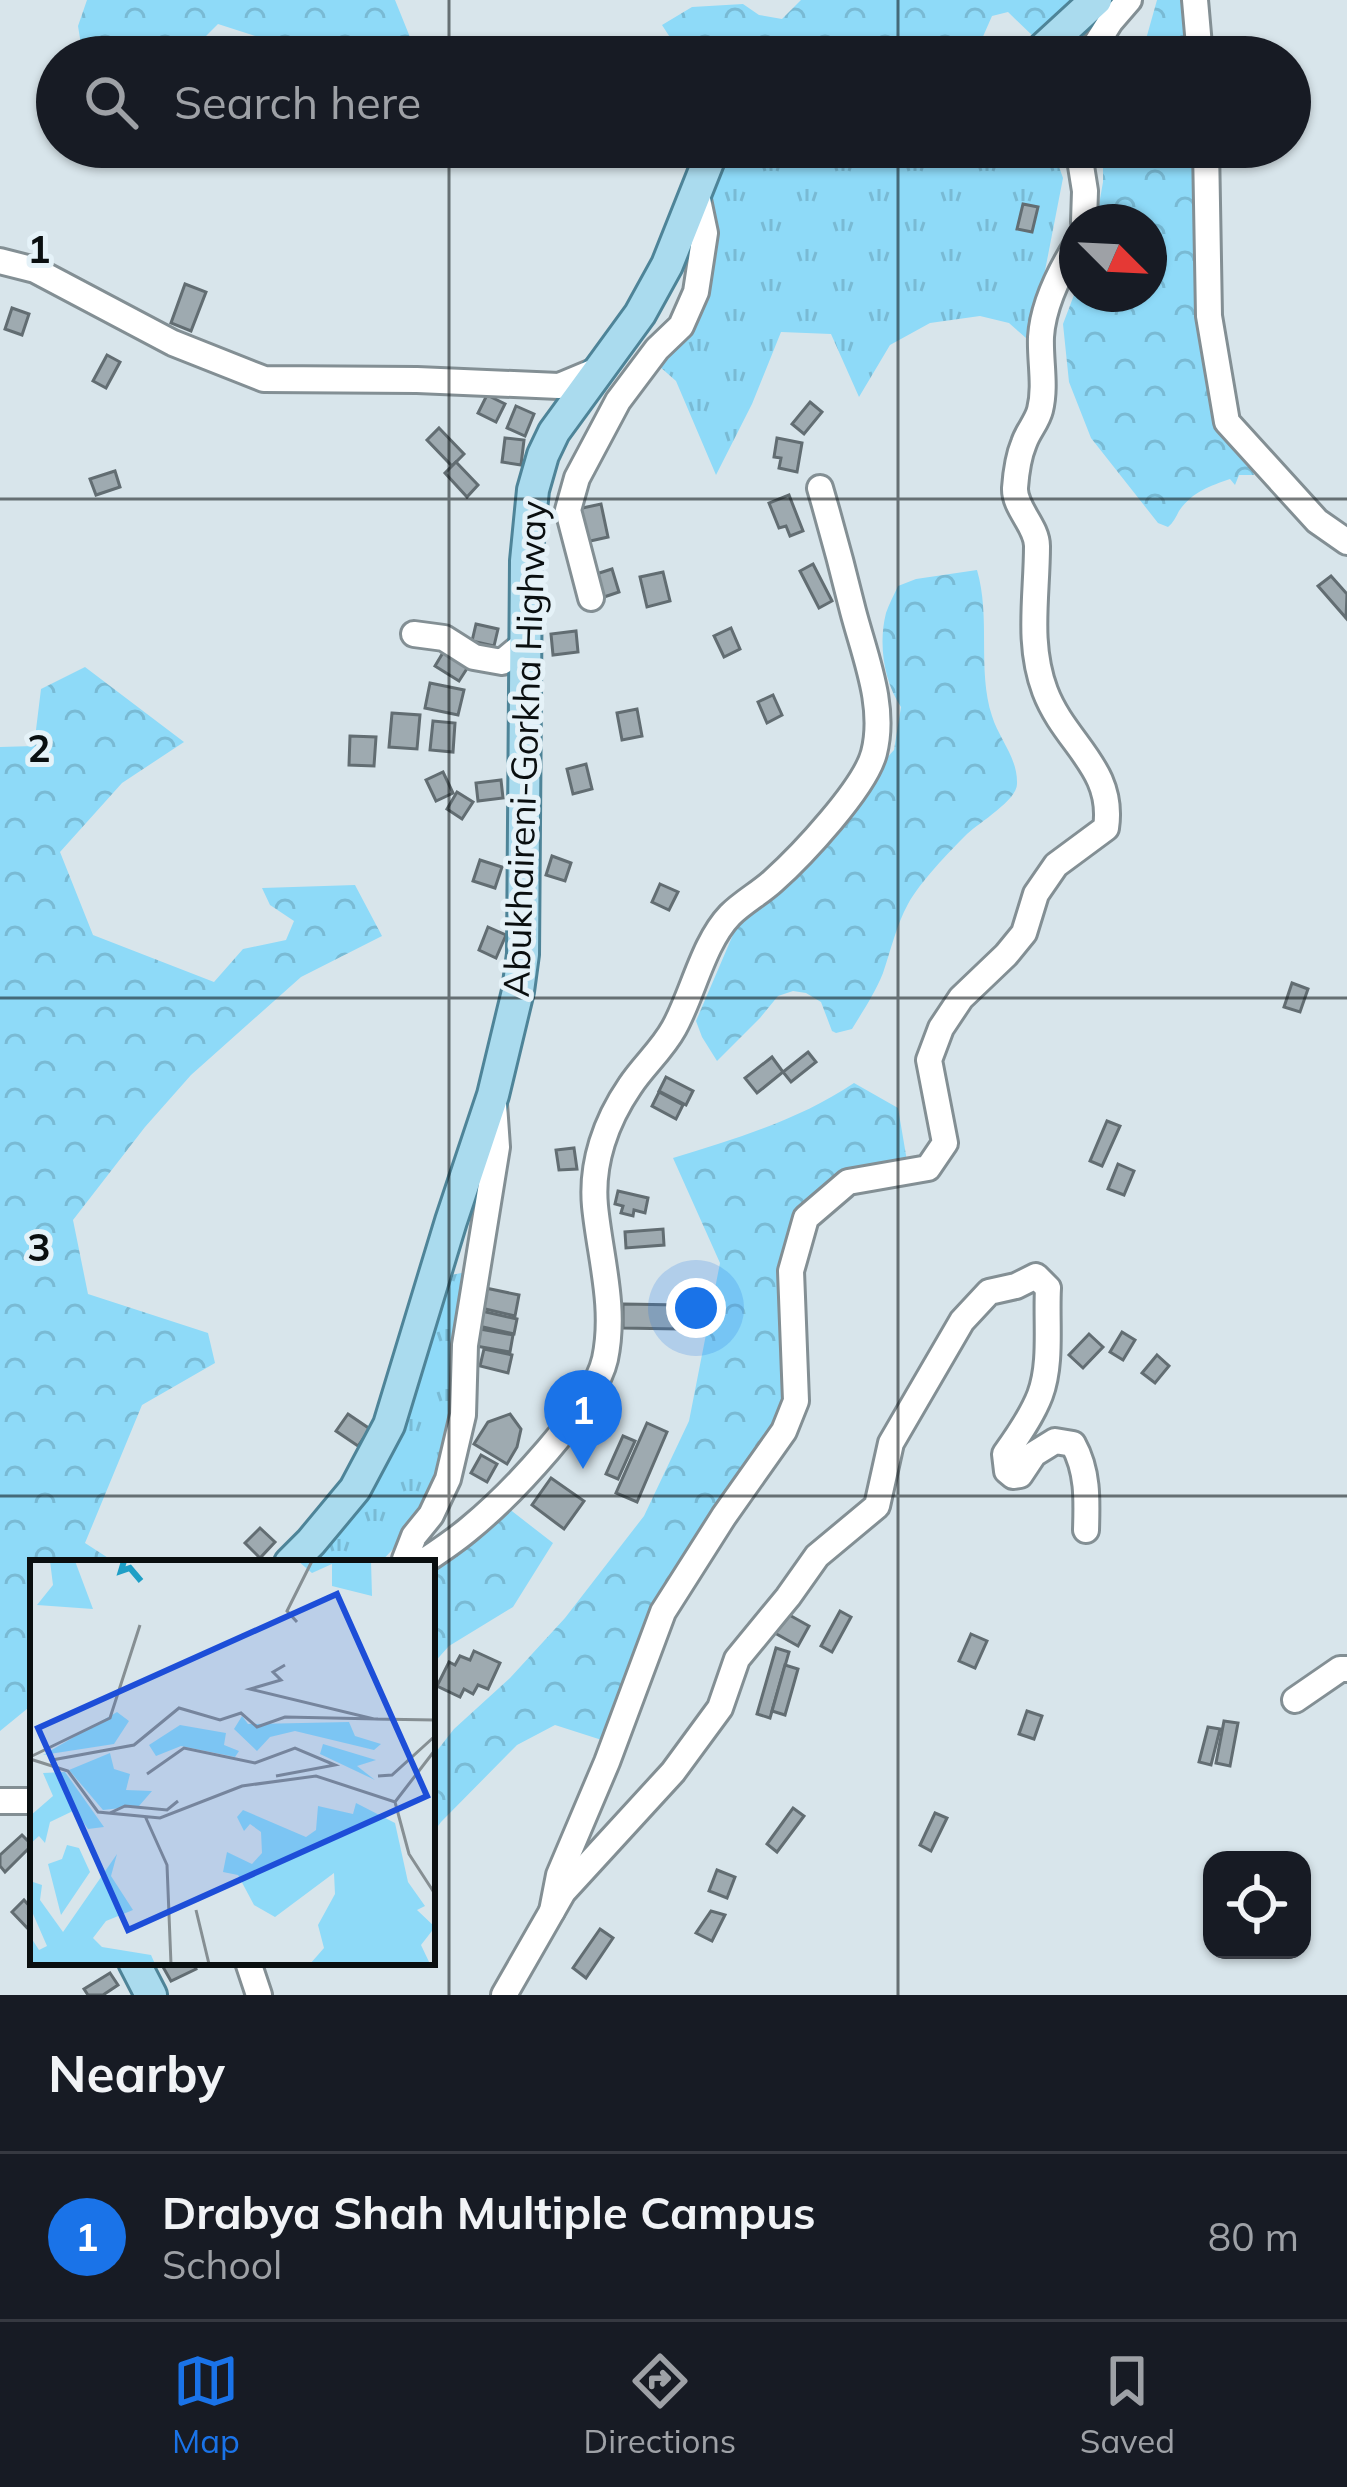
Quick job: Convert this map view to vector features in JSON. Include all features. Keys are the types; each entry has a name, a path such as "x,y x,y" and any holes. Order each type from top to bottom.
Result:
{"main road":[{"path":"1057,36 1096,0"},
{"name":"Abukhaireni-Gorkha Highway","path":"293,1560 355,1490 389,1425 493,1095 518,991 523,954 529,537 533,490 543,455 554,432 640,314 667,266 704,168"},
{"path":"136,1965 151,1995"}],"street":[{"path":"1101,36 1130,0"},
{"path":"1195,0 1198,36"},
{"path":"1081,168 1085,204"},
{"path":"1206,168 1209,316 1227,422 1317,520 1347,542"},
{"path":"591,598 568,510 577,478 618,401 681,326 696,292 705,233 695,188"},
{"path":"0,261 35,270 173,343 264,379 559,386 602,368"},
{"path":"552,1911 559,1875 663,1612 784,1431 796,1401 791,1271 806,1218 848,1182 928,1168 945,1143 929,1060 940,1028 961,998 1024,933 1036,894 1056,865 1106,828 1109,806 1099,774 1068,735 1045,692 1034,647 1037,540 1014,493 1023,444 1039,414 1041,332 1059,274"},
{"path":"493,1095 497,1148 465,1345 464,1415 448,1479 405,1559 426,1560 472,1527 537,1462 598,1381 606,1356 608,1288 595,1179 612,1117 630,1084 676,1026 699,967 728,917 774,880 834,818 873,760 879,729 874,690 820,488"},
{"path":"414,634 444,638 474,657 502,662 525,643"},
{"path":"504,1995 563,1892 673,1772 720,1708 737,1658 817,1556 878,1506 891,1443 962,1321 989,1292 1036,1276 1048,1288 1046,1360 1041,1393 1005,1454 1007,1471 1020,1475 1034,1454 1055,1441 1073,1444 1085,1477 1086,1530"},
{"path":"1295,1700 1347,1669"},
{"path":"249,1965 259,1995"}],"green space":[{"path":"87,0 395,0 410,36 255,36 218,24 206,36 80,36"},
{"path":"801,0 1073,0 1074,5 1037,36 1008,12 992,16 983,36 669,36 662,25 692,7 743,4 759,15 782,19"},
{"path":"1157,0 1189,0 1193,36 1147,36"},
{"path":"723,168 1059,168 1063,178 1043,281 1026,338 1009,323 980,316 930,323 890,345 859,397 831,334 781,332 716,475 676,381 659,366 686,333 712,223 711,196"},
{"path":"1103,168 1198,168 1196,279 1216,415 1254,475 1239,475 1235,485 1230,479 1202,490 1184,504 1168,527 1158,523 1091,438 1069,382 1063,324 1068,312 1167,312 1167,204 1099,204"},
{"path":"977,570 988,698 1014,766 1015,790 960,841 913,895 880,980 852,1029 832,1031 821,1002 793,991 778,996 717,1061 696,1021 741,916 894,750 901,707 887,674 883,637 886,613 898,586"},
{"path":"85,667 184,742 122,783 60,852 93,935 214,982 243,949 286,940 294,921 270,905 262,888 355,885 382,936 301,977 191,1075 73,1220 88,1294 208,1333 215,1363 142,1405 85,1543 111,1560 30,1560 30,1706 0,1731 0,747 34,746 41,689"},
{"path":"854,1083 898,1108 907,1161 847,1173 795,1247 786,1402 770,1441 646,1622 614,1702 608,1742 555,1725 517,1745 435,1830 435,1753 565,1618 644,1516 689,1421 720,1263 673,1158 743,1136"},
{"path":"472,1271 458,1414 442,1481 383,1560 308,1560 321,1548 435,1278"},
{"path":"504,1505 553,1543 513,1607 449,1646 435,1662 435,1564"}],"building":[{"path":"1023,204 1038,207 1032,232 1017,229"},
{"path":"185,284 206,292 191,331 171,323"},
{"path":"12,308 29,314 22,335 5,329"},
{"path":"107,355 120,362 106,388 93,381"},
{"path":"487,395 505,404 496,422 478,413"},
{"path":"810,402 822,412 804,434 792,424"},
{"path":"516,406 534,414 525,436 507,428"},
{"path":"439,428 464,454 452,466 427,440"},
{"path":"505,438 524,440 521,465 502,462"},
{"path":"777,438 802,443 797,472 779,468 781,458 774,457"},
{"path":"456,462 478,485 467,497 445,473"},
{"path":"115,471 120,487 96,495 90,479"},
{"path":"789,495 803,531 790,536 786,526 779,528 769,503"},
{"path":"601,504 608,537 586,542 578,509"},
{"path":"813,564 832,601 819,608 800,571"},
{"path":"612,569 619,592 601,598 593,575"},
{"path":"663,572 670,601 647,607 640,577"},
{"path":"1331,576 1347,594 1346,618 1318,586"},
{"path":"476,624 498,629 494,646 472,641"},
{"path":"731,628 740,649 724,657 714,636"},
{"path":"576,631 578,652 553,655 551,634"},
{"path":"447,646 468,667 459,681 435,666"},
{"path":"430,683 464,690 458,715 425,708"},
{"path":"773,695 782,715 767,723 758,702"},
{"path":"637,709 642,736 622,740 617,713"},
{"path":"392,713 420,715 417,749 389,747"},
{"path":"433,721 455,723 453,752 430,750"},
{"path":"350,736 376,737 374,766 349,765"},
{"path":"586,764 592,789 573,794 567,769"},
{"path":"443,772 453,793 436,801 426,780"},
{"path":"501,780 503,798 478,801 476,783"},
{"path":"457,792 473,802 462,819 447,809"},
{"path":"552,856 571,863 565,881 546,875"},
{"path":"480,860 502,867 495,888 473,881"},
{"path":"660,884 678,892 669,910 652,902"},
{"path":"488,927 506,935 496,958 479,950"},
{"path":"1292,983 1308,989 1300,1012 1284,1007"},
{"path":"808,1052 816,1062 791,1082 783,1072"},
{"path":"772,1057 783,1072 757,1093 745,1078"},
{"path":"666,1077 693,1091 686,1105 659,1091"},
{"path":"659,1092 683,1105 676,1119 652,1106"},
{"path":"1107,1121 1120,1126 1102,1166 1090,1161"},
{"path":"574,1148 577,1169 559,1170 556,1150"},
{"path":"1118,1164 1134,1171 1124,1195 1108,1189"},
{"path":"618,1191 648,1198 645,1213 621,1213 623,1206 615,1204"},
{"path":"663,1229 664,1245 626,1248 625,1232"},
{"path":"481,1287 519,1295 515,1316 477,1307"},
{"path":"623,1304 680,1305 679,1329 623,1328"},
{"path":"477,1310 517,1319 514,1334 474,1325"},
{"path":"480,1329 513,1335 510,1352 476,1346"},
{"path":"1122,1332 1135,1340 1123,1360 1110,1352"},
{"path":"1089,1334 1103,1347 1083,1368 1069,1355"},
{"path":"484,1349 512,1355 508,1373 480,1366"},
{"path":"1157,1355 1169,1366 1155,1383 1142,1373"},
{"path":"348,1414 370,1429 358,1446 336,1431"},
{"path":"510,1414 521,1429 507,1464 474,1444 488,1422"},
{"path":"647,1423 667,1432 637,1502 616,1493"},
{"path":"623,1436 635,1441 618,1479 606,1474"},
{"path":"481,1455 497,1464 487,1482 471,1473"},
{"path":"551,1478 584,1501 564,1529 532,1505"},
{"path":"260,1528 275,1542 260,1558 245,1543"},
{"path":"840,1611 851,1617 832,1652 821,1646"},
{"path":"784,1612 809,1626 798,1646 773,1632"},
{"path":"971,1634 987,1641 975,1668 959,1661"},
{"path":"776,1648 789,1652 770,1718 757,1714"},
{"path":"474,1651 500,1663 488,1689 478,1685 473,1694 464,1689 460,1697 437,1686 449,1662 455,1665 460,1656 470,1660"},
{"path":"785,1665 798,1669 785,1715 772,1711"},
{"path":"1027,1711 1042,1716 1034,1739 1019,1734"},
{"path":"1224,1721 1238,1723 1230,1766 1216,1763"},
{"path":"1208,1727 1220,1729 1211,1765 1199,1762"},
{"path":"793,1808 804,1816 777,1852 767,1844"},
{"path":"935,1813 947,1818 931,1851 920,1845"},
{"path":"22,1835 30,1843 5,1872 0,1855"},
{"path":"717,1870 735,1877 727,1898 709,1891"},
{"path":"24,1900 30,1907 30,1931 12,1912"},
{"path":"711,1911 725,1915 712,1941 696,1933"},
{"path":"600,1929 613,1938 586,1978 573,1968"},
{"path":"194,1965 196,1969 171,1981 163,1967"},
{"path":"110,1973 118,1985 103,1995 88,1995 84,1989"}],"place":[{"name":"Drabya Shah Multiple Campus","path":"583,1469"}]}
